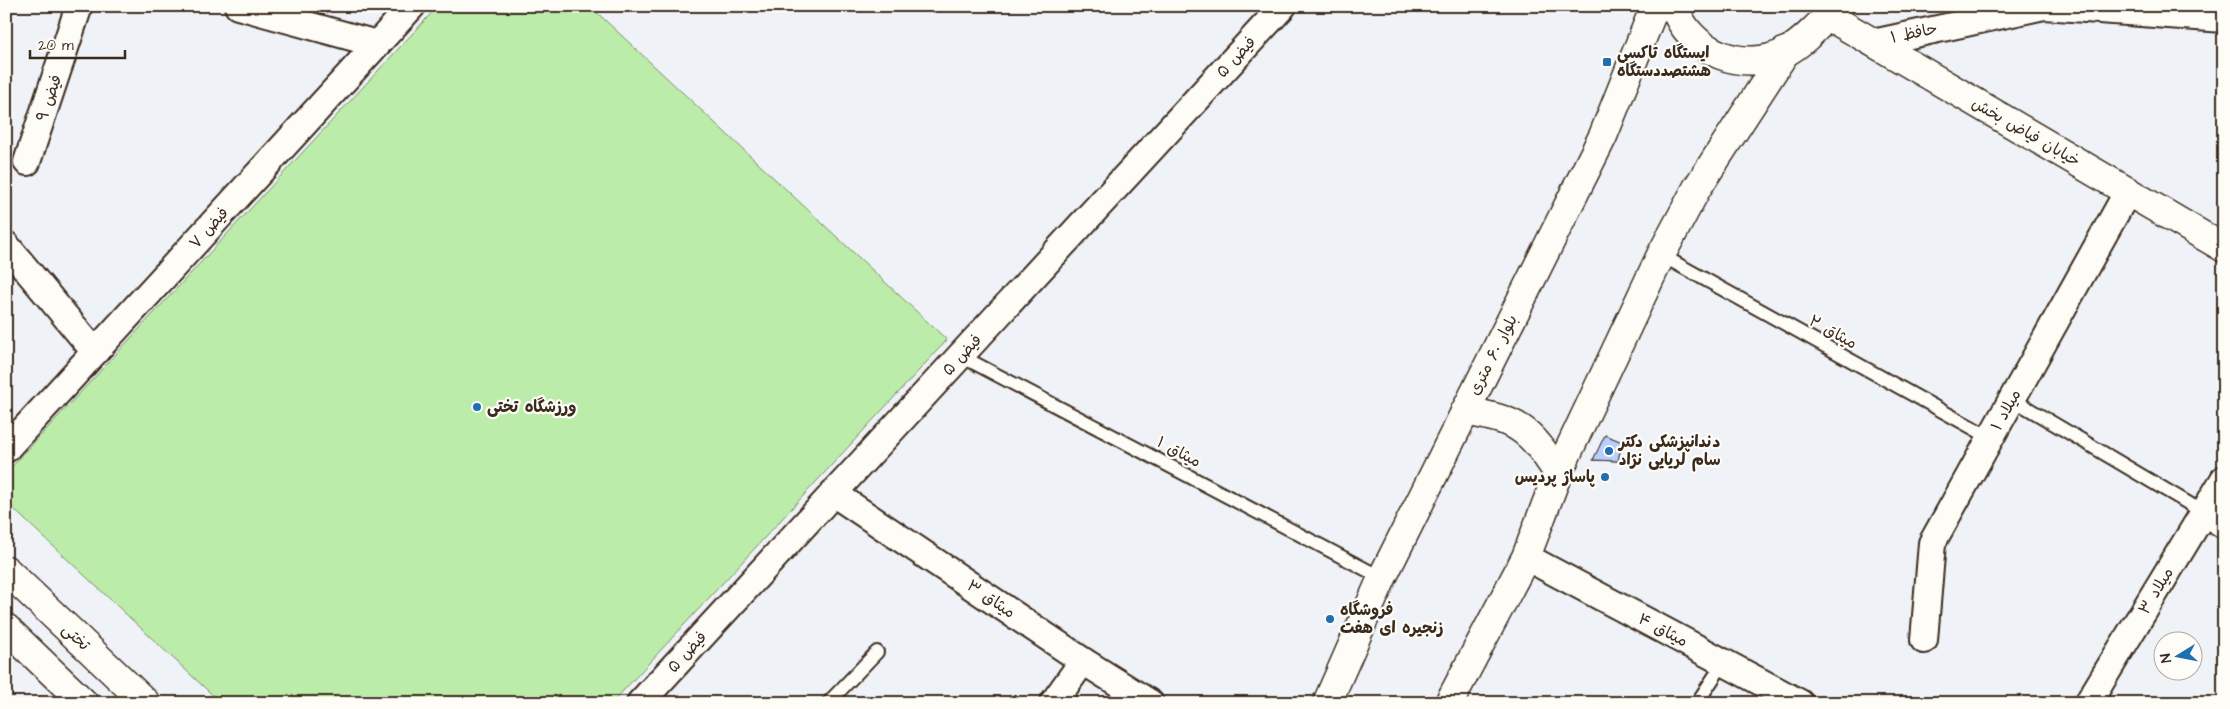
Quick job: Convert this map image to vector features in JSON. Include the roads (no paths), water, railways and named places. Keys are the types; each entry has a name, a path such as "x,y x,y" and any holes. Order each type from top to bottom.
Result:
{"main road":[{"name":"بلوار ۶۰ متری","path":"1326,703 1382,578 1603,136 1655,6"},
{"path":"1674,6 1678,17 1692,38 1713,53 1737,61 1763,60 1786,51"},
{"path":"1449,703 1526,557 1558,472 1660,255 1696,188 1786,51 1833,11"},
{"name":"خیابان فیاض بخش","path":"1833,11 1873,42 2222,244"},
{"path":"1465,411 1510,422 1526,431 1538,443 1558,472"},
{"name":"تختی","path":"6,570 146,703"},
{"path":"6,628 84,703"}],"street":[{"name":"فیض ۹","path":"27,162 79,6"},
{"path":"238,6 377,44"},
{"name":"فیض ۷","path":"6,449 412,6"},
{"name":"فیض ۵","path":"640,703 1283,6"},
{"name":"حافظ ۱","path":"1873,42 2044,6 2224,19"},
{"name":"میلاد ۱","path":"1924,640 1932,543 2128,191"},
{"path":"6,245 95,352"},
{"name":"میلاد ۳","path":"2088,703 2214,519 2224,479"},
{"name":"میثاق ۳","path":"833,494 1083,661 1150,703"},
{"name":"میثاق ۴","path":"1526,557 1800,703"},
{"path":"1053,703 1083,661"}],"lane":[{"name":"میثاق ۲","path":"1660,255 1991,438"},
{"name":"میثاق ۱","path":"961,356 1382,578"},
{"path":"2012,399 2214,519"},
{"path":"828,703 877,652"},
{"path":"1697,703 1724,662"}],"place":[{"name":"ایستگاه تاکسی هشتصددستگاه","path":"1607,62"},
{"name":"ورزشگاه تختی","path":"477,407"},
{"name":"دندانپزشکی دکتر سام لریایی نژاد","path":"1609,451"},
{"name":"پاساژ پردیس","path":"1605,477"},
{"name":"فروشگاه زنجیره ای هفت","path":"1330,619"}]}
